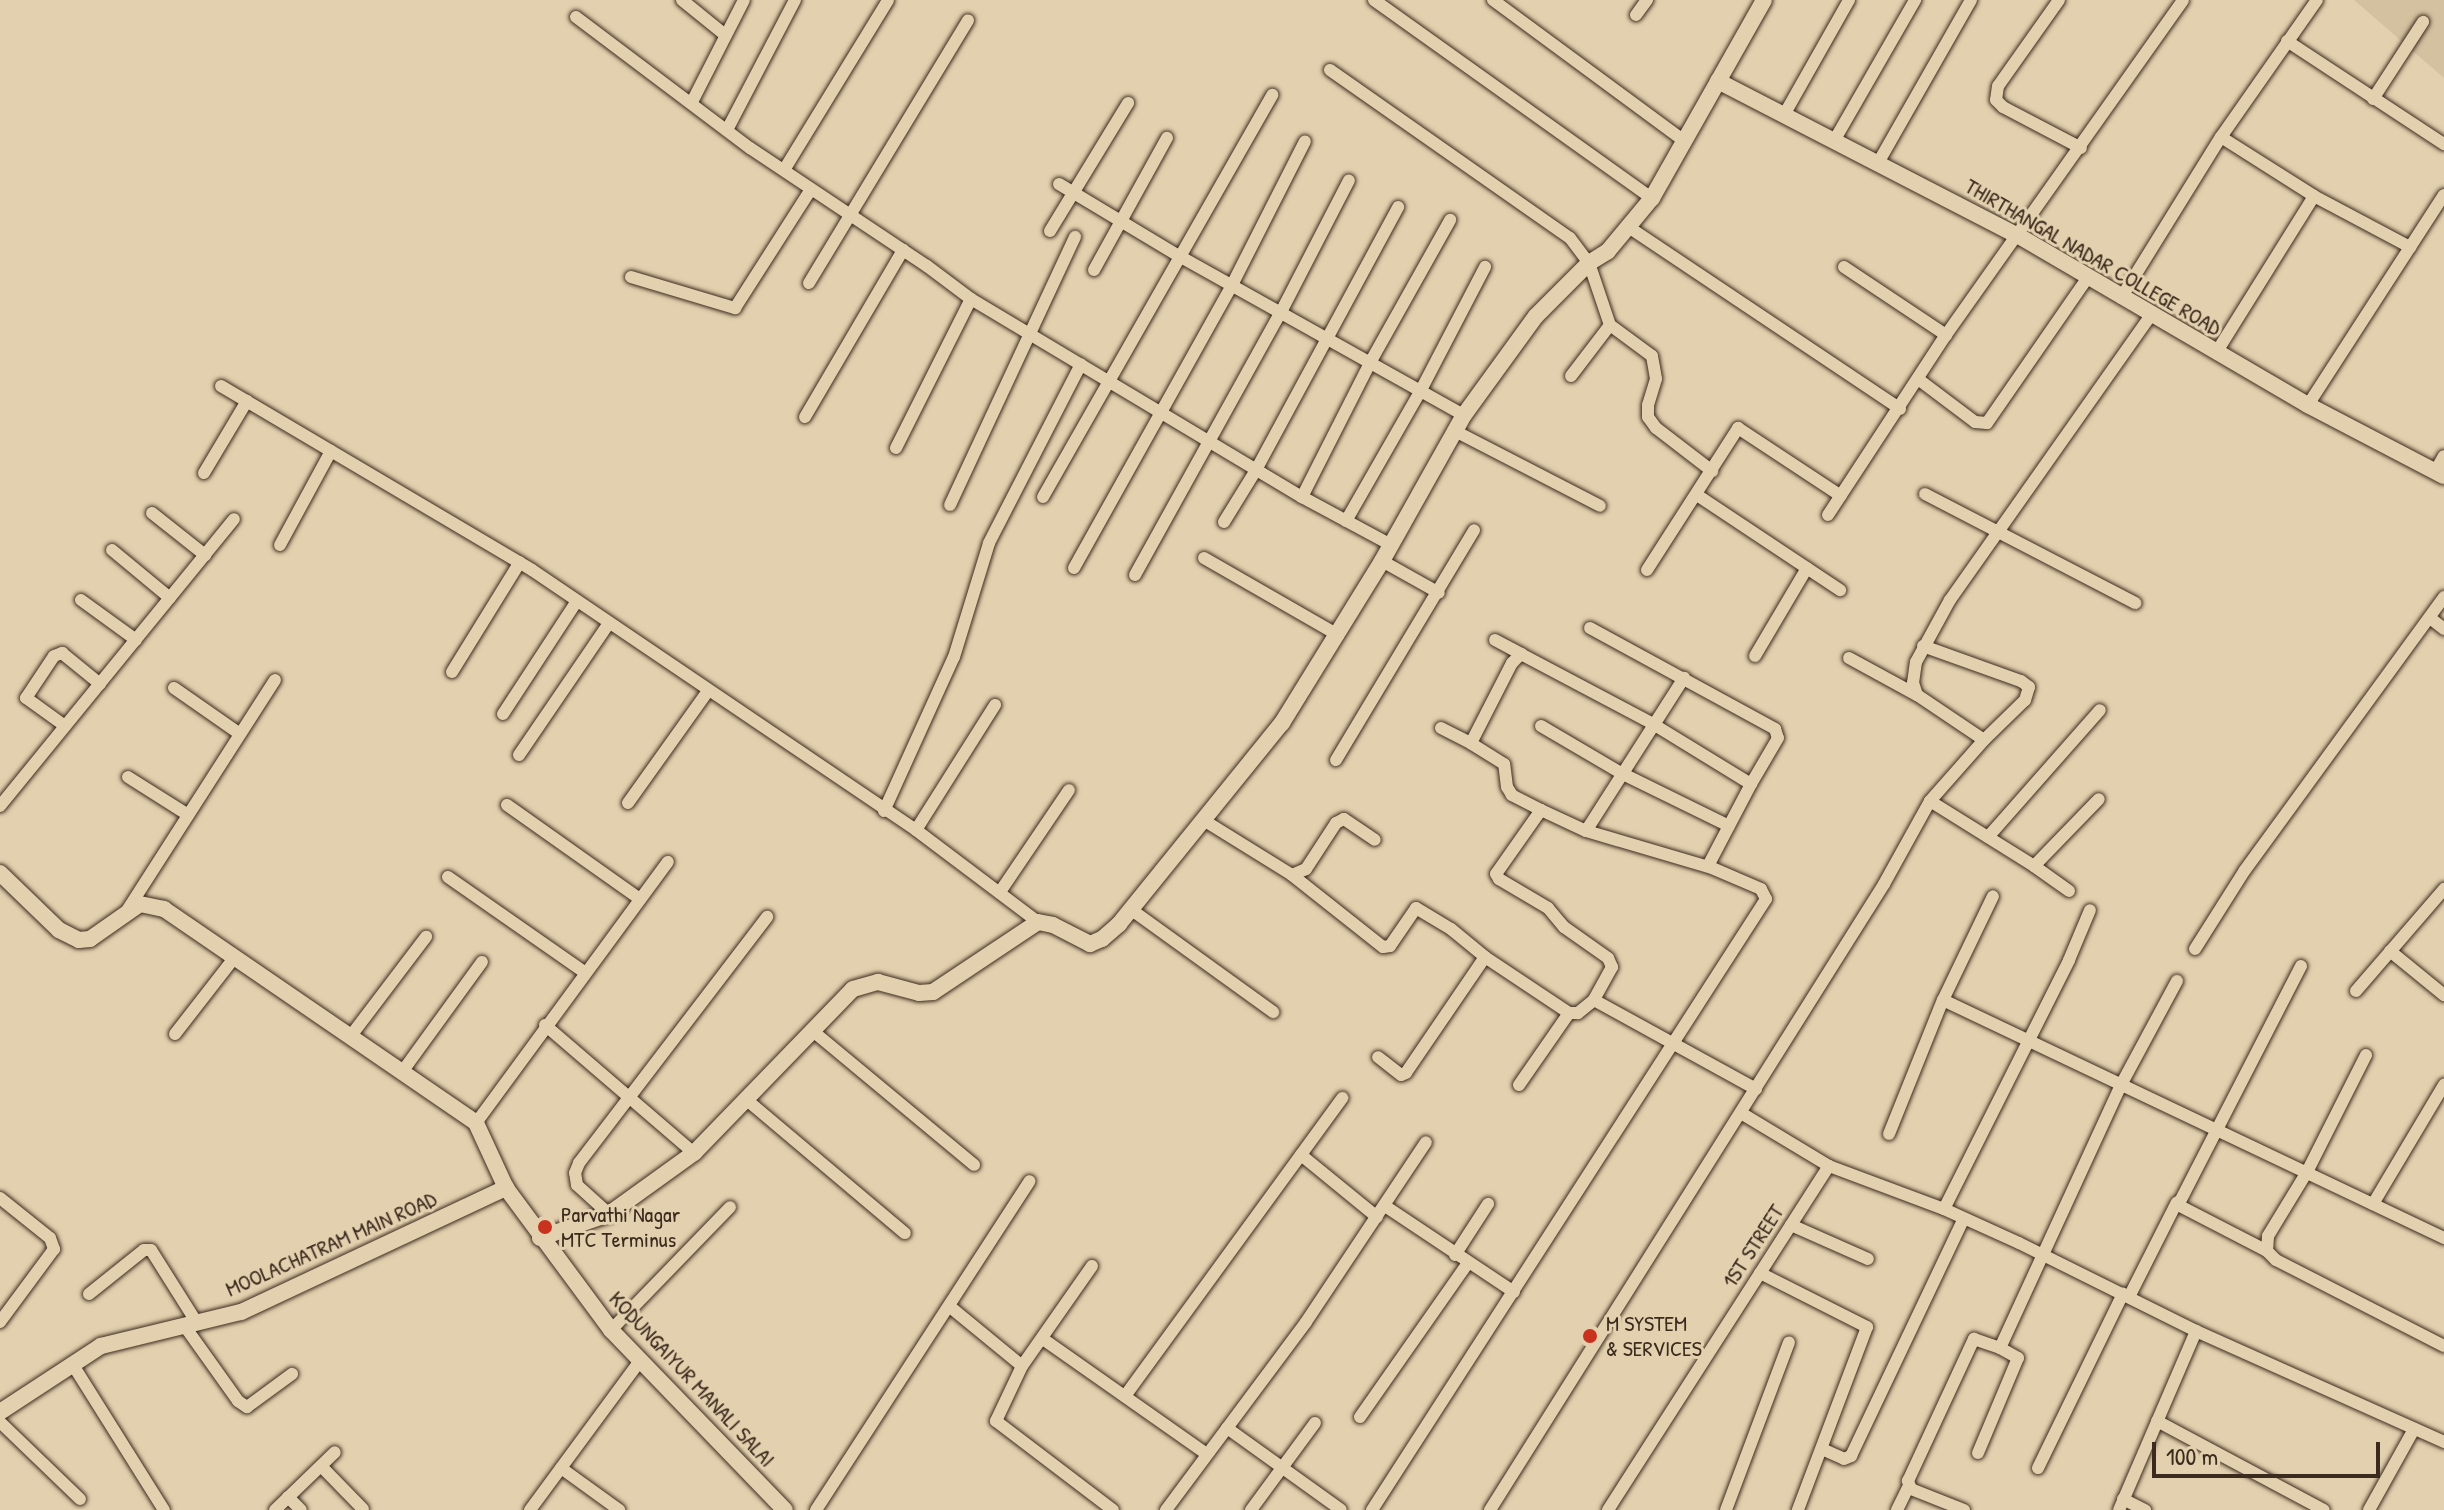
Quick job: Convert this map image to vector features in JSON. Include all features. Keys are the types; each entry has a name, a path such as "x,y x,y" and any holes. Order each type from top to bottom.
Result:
{"street":[{"path":"682,0 725,35"},
{"path":"692,102 744,0"},
{"path":"727,130 795,0"},
{"path":"784,170 888,0"},
{"path":"1374,0 1652,198"},
{"path":"1493,0 1684,141"},
{"path":"1636,15 1647,0"},
{"path":"221,386 520,562 916,830 1038,922 1090,944 1102,939 1133,911 1282,723 1382,561 1464,415 1536,316 1589,263 1608,251 1652,198 1764,0"},
{"path":"1784,115 1849,0"},
{"path":"1834,141 1915,0"},
{"path":"1878,163 1971,0"},
{"path":"2059,0 1998,86 1996,100 2003,107 2081,148"},
{"path":"1828,515 1946,335 2183,0"},
{"path":"2121,298 2221,137 2317,0"},
{"path":"576,17 727,130 971,299 1031,332 1302,497 1391,545"},
{"path":"809,283 968,20"},
{"path":"2373,99 2423,22"},
{"path":"2287,41 2444,144"},
{"path":"1330,70 1570,238 1589,263 1610,325 1652,356 1656,379 1648,405 1648,417 1656,428 1712,471"},
{"name":"THIRTHANGAL NADAR COLLEGE ROAD","path":"1718,81 2017,235 2308,405 2440,474"},
{"path":"1043,497 1272,95"},
{"path":"1050,231 1128,103"},
{"path":"2221,137 2314,196 2410,247"},
{"path":"1094,270 1167,138"},
{"path":"1074,568 1232,285 1305,141"},
{"path":"1135,575 1281,312 1349,180"},
{"path":"1059,184 1179,256 1464,415"},
{"path":"631,277 735,308 811,189"},
{"path":"2308,405 2444,195"},
{"path":"2216,353 2314,196"},
{"path":"1224,522 1256,470 1398,207"},
{"path":"1302,497 1371,361 1450,220"},
{"path":"1630,228 1900,409"},
{"path":"950,505 1075,237"},
{"path":"805,417 903,250"},
{"path":"1346,521 1421,390 1485,267"},
{"path":"1844,267 1946,335"},
{"path":"1918,379 1975,422 1987,423 2088,277"},
{"path":"896,448 971,299"},
{"path":"1917,695 1913,683 1923,646 1998,531 2151,315"},
{"path":"1571,376 1610,325"},
{"path":"884,811 949,670 989,543 1081,364"},
{"path":"204,473 247,401"},
{"path":"1647,570 1738,428 1841,496"},
{"path":"1455,431 1600,506"},
{"path":"280,545 331,451"},
{"path":"2440,474 2444,456"},
{"path":"1925,494 2135,603"},
{"path":"1697,495 1840,590"},
{"path":"152,513 205,555"},
{"path":"0,806 234,519"},
{"path":"1336,760 1439,593 1474,530"},
{"path":"112,550 170,598"},
{"path":"1204,558 1338,635"},
{"path":"1382,561 1439,593"},
{"path":"452,672 520,562"},
{"path":"1755,656 1807,568"},
{"path":"2195,949 2245,870 2444,597"},
{"path":"81,600 136,640"},
{"path":"503,714 577,601"},
{"path":"2430,618 2444,629"},
{"path":"519,755 609,623"},
{"path":"1590,628 1775,729 1778,738 1708,866"},
{"path":"1495,640 1653,724 1751,784"},
{"path":"1490,1510 1884,884 1930,801 1984,740 2025,700 2029,687 2021,681 1923,646"},
{"path":"65,726 26,698 54,656 62,653 100,684"},
{"path":"1471,743 1512,663 1521,654"},
{"path":"1849,658 1917,695 1984,740"},
{"path":"1586,831 1684,678"},
{"path":"128,909 275,680"},
{"path":"174,688 240,734"},
{"path":"628,803 708,691"},
{"path":"916,830 995,705"},
{"path":"1988,837 2100,710"},
{"path":"1541,726 1621,773 1729,826"},
{"path":"1372,1510 1766,899 1761,889 1708,866 1586,831 1512,795 1507,787 1504,764 1441,728"},
{"path":"128,777 188,815"},
{"path":"1000,892 1069,790"},
{"path":"2034,866 2099,799"},
{"path":"1930,801 2069,891"},
{"path":"507,805 640,899"},
{"path":"1205,821 1276,869 1292,875 1383,947 1390,946 1416,908 1451,929 1485,957 1569,1013 1578,1013 1594,1000 1612,967 1608,958 1564,927 1548,908 1499,879 1496,874 1541,810"},
{"path":"1292,875 1306,869 1336,823 1344,819 1375,840"},
{"path":"0,873 59,930 79,940 90,939 128,909 140,904 164,909 476,1123 545,1025 668,862"},
{"path":"448,877 584,972"},
{"path":"2356,991 2444,889"},
{"path":"1889,1134 1943,1000 1993,896"},
{"path":"1944,1209 2029,1041 2090,910"},
{"path":"1133,911 1273,1012"},
{"path":"609,1214 577,1185 575,1173 767,917"},
{"path":"540,1238 609,1214 694,1153 748,1101 853,989 878,982 919,993 933,992 1038,922"},
{"path":"350,1037 426,937"},
{"path":"2390,951 2444,995"},
{"path":"175,1034 235,957"},
{"path":"1378,1057 1401,1075 1406,1073 1485,957"},
{"path":"402,1072 482,962"},
{"path":"2038,1468 2301,966"},
{"path":"2000,1348 2122,1083 2177,981"},
{"path":"1594,1000 1756,1089"},
{"path":"1943,1000 2444,1238"},
{"path":"1519,1085 1569,1013"},
{"path":"545,1025 694,1153"},
{"path":"814,1032 974,1165"},
{"path":"2267,1251 2268,1236 2307,1172 2366,1055"},
{"path":"2373,1204 2444,1085"},
{"path":"1125,1396 1342,1098"},
{"path":"748,1101 905,1233"},
{"path":"1741,1113 1829,1166 1944,1209 2196,1331 2444,1442"},
{"name":"KODUNGAIYUR MANALI SALAI","path":"476,1123 506,1188 611,1330 785,1510"},
{"path":"1166,1510 1205,1453 1306,1322 1426,1142"},
{"path":"1301,1155 1381,1211 1514,1292"},
{"name":"1ST STREET","path":"1608,1510 1829,1166"},
{"path":"816,1510 1030,1181"},
{"name":"MOOLACHATRAM MAIN ROAD","path":"0,1412 101,1346 241,1312 506,1188"},
{"path":"0,1198 50,1238 54,1249 0,1321"},
{"path":"2177,1202 2181,1210 2267,1251 2276,1260 2444,1346"},
{"path":"1455,1255 1488,1204"},
{"path":"611,1330 730,1207"},
{"path":"1822,1449 1844,1459 1851,1456 1963,1220"},
{"path":"1791,1225 1868,1259"},
{"path":"89,1294 144,1250 151,1250 191,1326 238,1401 247,1407 292,1374"},
{"path":"1360,1417 1467,1264"},
{"path":"1092,1266 1022,1366 996,1421 1113,1510"},
{"path":"1760,1273 1867,1327 1798,1510"},
{"path":"949,1306 1022,1366"},
{"path":"2145,1510 2121,1505 2196,1331"},
{"path":"1043,1339 1205,1453"},
{"path":"1897,1510 1974,1339 2018,1358 1978,1453"},
{"path":"1726,1510 1789,1342"},
{"path":"530,1510 639,1362"},
{"path":"73,1365 164,1510"},
{"path":"2157,1421 2324,1510"},
{"path":"0,1422 80,1499"},
{"path":"1251,1510 1315,1423"},
{"path":"1227,1428 1341,1510"},
{"path":"2369,1510 2414,1429"},
{"path":"275,1510 335,1452"},
{"path":"321,1466 363,1509"},
{"path":"561,1468 619,1510"},
{"path":"1908,1487 1964,1510"},
{"path":"288,1497 301,1510"}],"shaded area":[{"path":"2354,0 2444,0 2444,78"}],"place":[{"name":"Parvathi Nagar MTC Terminus","path":"545,1227"},
{"name":"M SYSTEM & SERVICES","path":"1590,1336"}]}
